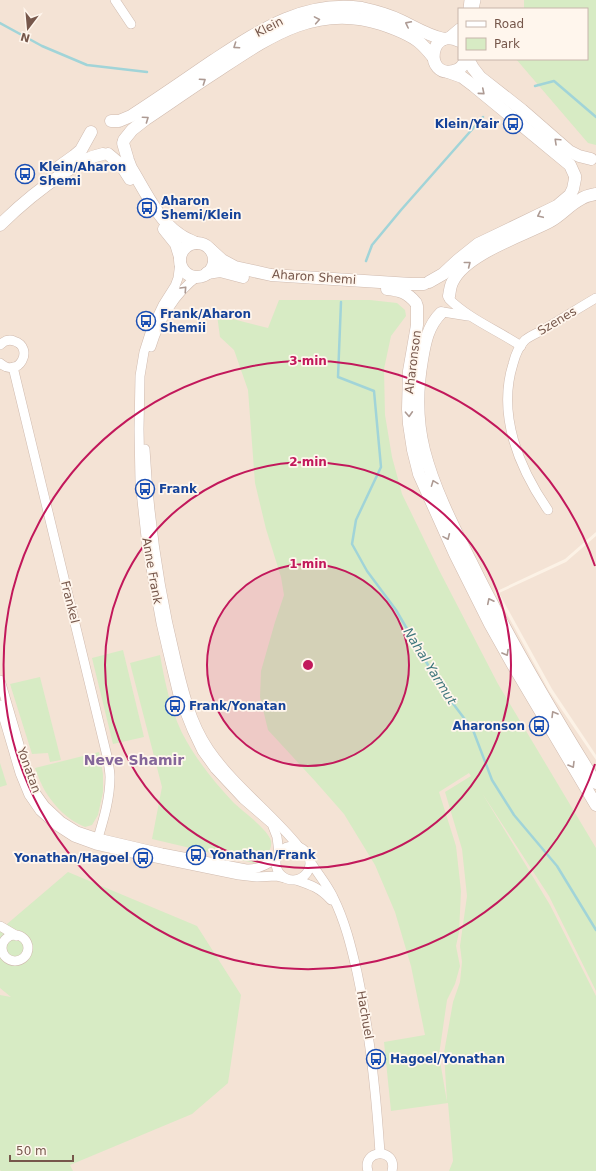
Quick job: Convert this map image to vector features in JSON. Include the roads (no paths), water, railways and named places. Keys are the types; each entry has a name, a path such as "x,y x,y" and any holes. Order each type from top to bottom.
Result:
{"street":[{"path":"119,2 131,24"},
{"name":"Klein","path":"111,121 119,121 131,116 246,39 275,22 307,11 344,7 364,9 383,13 401,20 434,37 458,41"},
{"name":"Klein","path":"124,142 132,130 146,119 255,46 283,31 313,21 356,18 387,26 418,41 433,57 439,68 448,72"},
{"path":"433,57 433,52 436,45 458,29"},
{"path":"448,72 456,71 464,65 466,60"},
{"path":"468,60 480,77 522,110 569,151 579,156 594,160"},
{"path":"448,72 469,81 570,165 576,184 581,190 588,194 596,194"},
{"path":"0,214 41,178 74,156 80,150 91,132 95,126 99,123 111,121 122,128 131,168 171,228 180,235 196,243 205,245 211,250 213,262 210,269 202,275 190,275 186,273 183,269 176,244 172,238 154,218 121,165 106,154 97,151 92,145 90,138 91,132"},
{"path":"0,225 46,184 89,157 118,151 124,142"},
{"path":"594,160 583,162 579,165 576,169 573,189 569,196 557,206 478,244 443,274 426,283 417,291 417,304 422,311 428,315 436,315 442,312 447,306 452,283 460,271 496,247 559,216 581,198 596,194"},
{"path":"180,259 184,248 196,243"},
{"name":"Aharon Shemi","path":"211,250 222,260 235,266 271,274 411,284 426,283"},
{"name":"Anne Frank","path":"180,259 178,278 175,286 163,305 151,330 144,352 140,376 140,482 147,546 161,623 178,695 192,730 202,751 215,769 243,799 272,824 278,837 277,856"},
{"name":"Aharon Shemi","path":"202,275 220,271 270,282 394,290 406,293 417,304"},
{"name":"Anne Frank","path":"202,275 181,292 163,318 151,348 145,377 144,429 147,482 154,545 167,622 184,693 198,728 208,747 220,766 275,820 299,847"},
{"path":"426,283 436,282 443,285 449,298 458,307 473,318 503,334 521,346 510,374 508,394 510,429 525,471 536,493 548,510"},
{"name":"Szenes","path":"521,346 525,340 596,298"},
{"name":"Aharonson","path":"417,304 417,326 409,371 408,409 413,450 419,474 455,554 490,624 596,805"},
{"path":"442,312 473,318"},
{"name":"Aharonson","path":"442,312 435,318 428,332 420,372 420,422 424,449 430,472 440,498 493,606 522,659 596,783"},
{"path":"0,345 6,341 12,340 22,346 24,352 23,360 19,365 13,367 5,366 0,363"},
{"name":"Frankel","path":"13,367 107,756 110,776 109,793 98,838"},
{"name":"Yonatan","path":"0,680 30,782 39,798 53,815 61,821 83,834 98,838 162,853 252,870 261,867 277,856"},
{"name":"Yonatan","path":"0,705 20,774 29,795 40,811 67,834 88,843 239,875 257,877 276,876 284,878"},
{"path":"287,847 299,847 309,856 310,866 307,873 301,878 291,881 278,873 276,868 277,856 287,847"},
{"name":"Hachuel","path":"310,861 317,874 329,890 349,940 364,1005 374,1075 380,1153"},
{"name":"Hachuel","path":"296,880 315,886 336,905"},
{"path":"0,926 24,940 27,945 27,951 23,958 16,961 10,960 4,955 1,947 7,938 16,936"},
{"path":"368,1171 367,1164 369,1159 375,1154 380,1153 390,1158 393,1166 392,1171"}],"waterway":[{"path":"0,23 42,46 87,65 147,72"},
{"path":"535,86 554,81 596,117"},
{"path":"366,261 372,245 483,117"},
{"name":"Nahal Yarmut","path":"341,302 338,377 374,391 381,467 356,520 352,544 367,571 396,610 442,689 473,730 492,780 514,815 557,866 596,930"}],"place":[{"name":"Klein/Yair","path":"513,124"},
{"name":"Klein/Aharon Shemi","path":"25,174"},
{"name":"Aharon Shemi/Klein","path":"147,208"},
{"name":"Frank/Aharon Shemii","path":"146,321"},
{"name":"Frank","path":"145,489"},
{"name":"Frank/Yonatan","path":"175,706"},
{"name":"Aharonson","path":"539,726"},
{"name":"Yonathan/Frank","path":"196,855"},
{"name":"Yonathan/Hagoel","path":"143,858"},
{"name":"Hagoel/Yonathan","path":"376,1059"}],"district":[{"name":"Neve Shamir","path":"134,760"}]}
